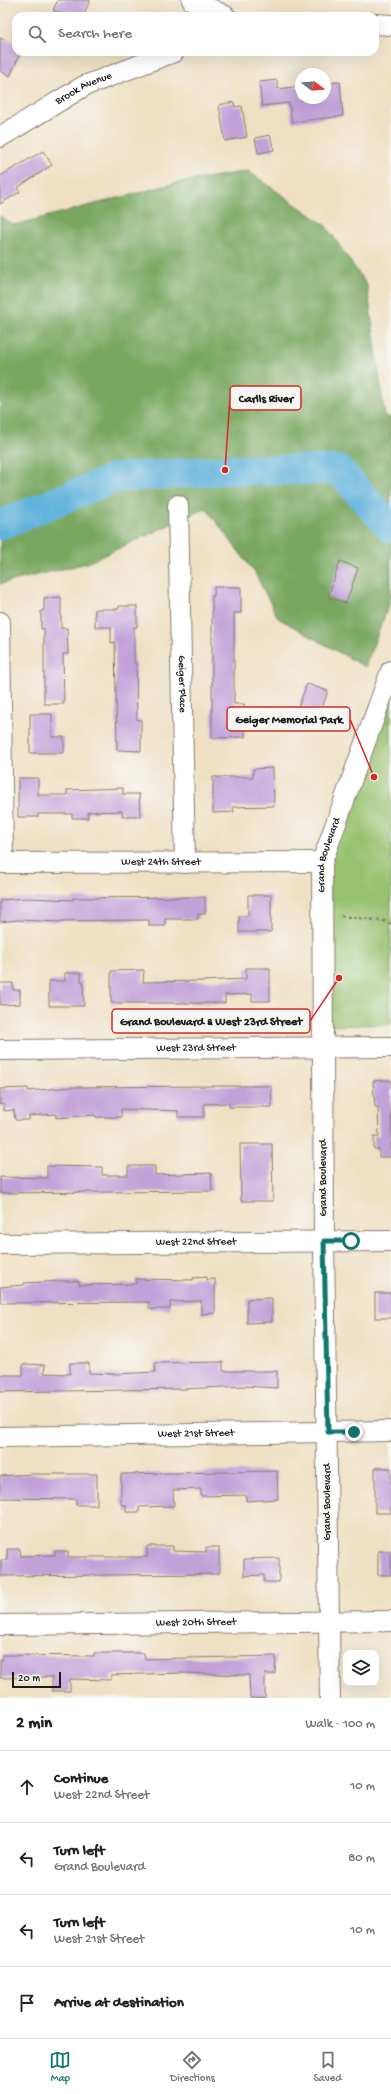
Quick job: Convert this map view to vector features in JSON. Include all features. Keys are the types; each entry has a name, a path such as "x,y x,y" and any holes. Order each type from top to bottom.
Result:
{"street":[{"path":"196,5 214,12"},
{"path":"379,24 391,25"},
{"name":"Brook Avenue","path":"4,130 84,86 162,56"},
{"name":"Geiger Place","path":"178,505 185,863"},
{"path":"0,622 1,863"},
{"name":"Grand Boulevard","path":"330,1698 328,1432 324,1241 322,862 391,671"},
{"name":"West 24th Street","path":"1,863 322,862"},
{"name":"West 23rd Street","path":"0,1050 391,1047"},
{"name":"West 22nd Street","path":"0,1244 391,1241"},
{"name":"West 21st Street","path":"0,1437 391,1431"},
{"name":"West 20th Street","path":"0,1625 391,1621"}],"path":[{"path":"322,915 358,917 385,921 391,924"}],"green space":[{"path":"248,171 325,225 367,285 385,417 391,417 391,599 365,667 278,618 255,573 206,508 87,563 0,584 0,216 14,225 176,183"},
{"path":"391,693 391,1024 322,1026 322,862"}],"building":[{"path":"58,0 90,0 85,12 58,12 53,10"},
{"path":"0,38 12,43 12,56 19,56 10,76 0,71"},
{"path":"277,80 278,89 295,87 295,104 331,104 331,83 340,82 343,116 292,122 289,103 262,106 259,82"},
{"path":"234,102 235,107 242,106 247,137 225,141 219,105"},
{"path":"270,135 274,150 258,153 255,138"},
{"path":"43,151 52,165 17,188 20,192 0,204 0,176"},
{"path":"340,561 358,568 346,603 328,597"},
{"path":"214,587 241,587 241,613 234,613 234,704 244,704 245,737 212,738 212,596 214,596"},
{"path":"61,597 61,628 67,628 68,654 63,654 64,704 44,704 44,628 41,629 41,611 44,610 44,598"},
{"path":"119,606 137,606 137,627 134,627 134,663 136,663 137,720 141,720 141,751 117,750 115,642 111,643 111,627 95,627 95,609 119,609"},
{"path":"307,684 328,691 316,726 294,718"},
{"path":"30,714 52,714 52,737 64,737 64,753 30,753"},
{"path":"273,768 274,806 233,807 234,812 213,813 213,777 253,777 253,769"},
{"path":"18,778 38,778 38,795 67,795 67,790 123,788 123,794 139,794 140,816 122,816 122,811 88,812 88,818 72,818 72,814 38,814 38,817 18,817"},
{"path":"248,895 271,895 271,932 239,932 239,916 248,916"},
{"path":"205,897 205,914 198,914 198,919 165,919 165,926 149,926 149,920 60,922 17,920 0,922 0,900 28,898 73,900 73,898"},
{"path":"246,968 270,968 270,1001 252,1001 252,994 225,995 225,1003 111,1003 111,971 144,970 143,982 201,981 246,979"},
{"path":"65,973 81,973 81,981 83,981 84,1006 49,1006 49,981 65,981"},
{"path":"0,983 13,983 13,990 20,990 20,1004 0,1005"},
{"path":"391,1080 391,1157 379,1157 379,1149 374,1149 374,1136 379,1136 378,1107 375,1107 373,1081"},
{"path":"271,1086 272,1107 229,1107 229,1103 204,1104 204,1117 178,1117 178,1111 121,1109 121,1117 96,1117 95,1115 56,1118 56,1114 29,1116 29,1120 15,1120 14,1110 4,1111 4,1104 0,1105 0,1089 28,1088 28,1091 73,1087"},
{"path":"240,1144 272,1144 273,1201 241,1201"},
{"path":"47,1166 102,1167 102,1175 128,1175 128,1166 155,1166 155,1175 211,1173 212,1191 0,1193 0,1177 47,1178"},
{"path":"207,1277 207,1280 215,1279 215,1313 201,1314 201,1301 170,1302 170,1309 149,1309 149,1302 1,1303 0,1287 24,1285 24,1283 79,1281 79,1285 136,1284 136,1279 193,1280 193,1278"},
{"path":"375,1293 391,1293 391,1318 375,1318"},
{"path":"272,1298 272,1322 247,1323 247,1299"},
{"path":"223,1362 223,1371 277,1371 277,1388 244,1386 183,1389 0,1392 0,1375 23,1375 23,1364 45,1365 44,1373 70,1374 70,1363 89,1363 89,1373 116,1374 155,1372 155,1363"},
{"path":"375,1468 391,1468 391,1513 375,1513"},
{"path":"277,1471 278,1499 246,1501 246,1495 201,1496 201,1489 173,1490 174,1506 139,1507 139,1512 126,1512 126,1505 121,1505 121,1474"},
{"path":"33,1474 97,1474 97,1505 76,1505 76,1499 0,1498 0,1476"},
{"path":"147,1546 173,1546 173,1551 206,1552 206,1547 219,1547 219,1574 1,1576 1,1560 7,1560 7,1549 20,1549 21,1556 55,1555 55,1551 68,1551 68,1557 147,1557"},
{"path":"378,1551 391,1551 391,1575 378,1575"},
{"path":"279,1558 279,1582 264,1582 264,1575 244,1576 244,1559"},
{"path":"94,1653 144,1653 145,1659 276,1656 275,1674 265,1674 265,1698 250,1698 249,1675 180,1673 111,1675 111,1680 70,1679 70,1691 52,1691 52,1677 0,1678 0,1660 2,1661 2,1655 94,1656"}],"waterway":[{"path":"0,525 114,478 225,470 339,470 391,528"}],"place":[{"name":"Carlls River","path":"225,470"},
{"name":"Geiger Memorial Park","path":"374,777"},
{"name":"Grand Boulevard & West 23rd Street","path":"339,978"}],"route":[{"path":"351,1241 324,1241 328,1432 354,1432"}]}
